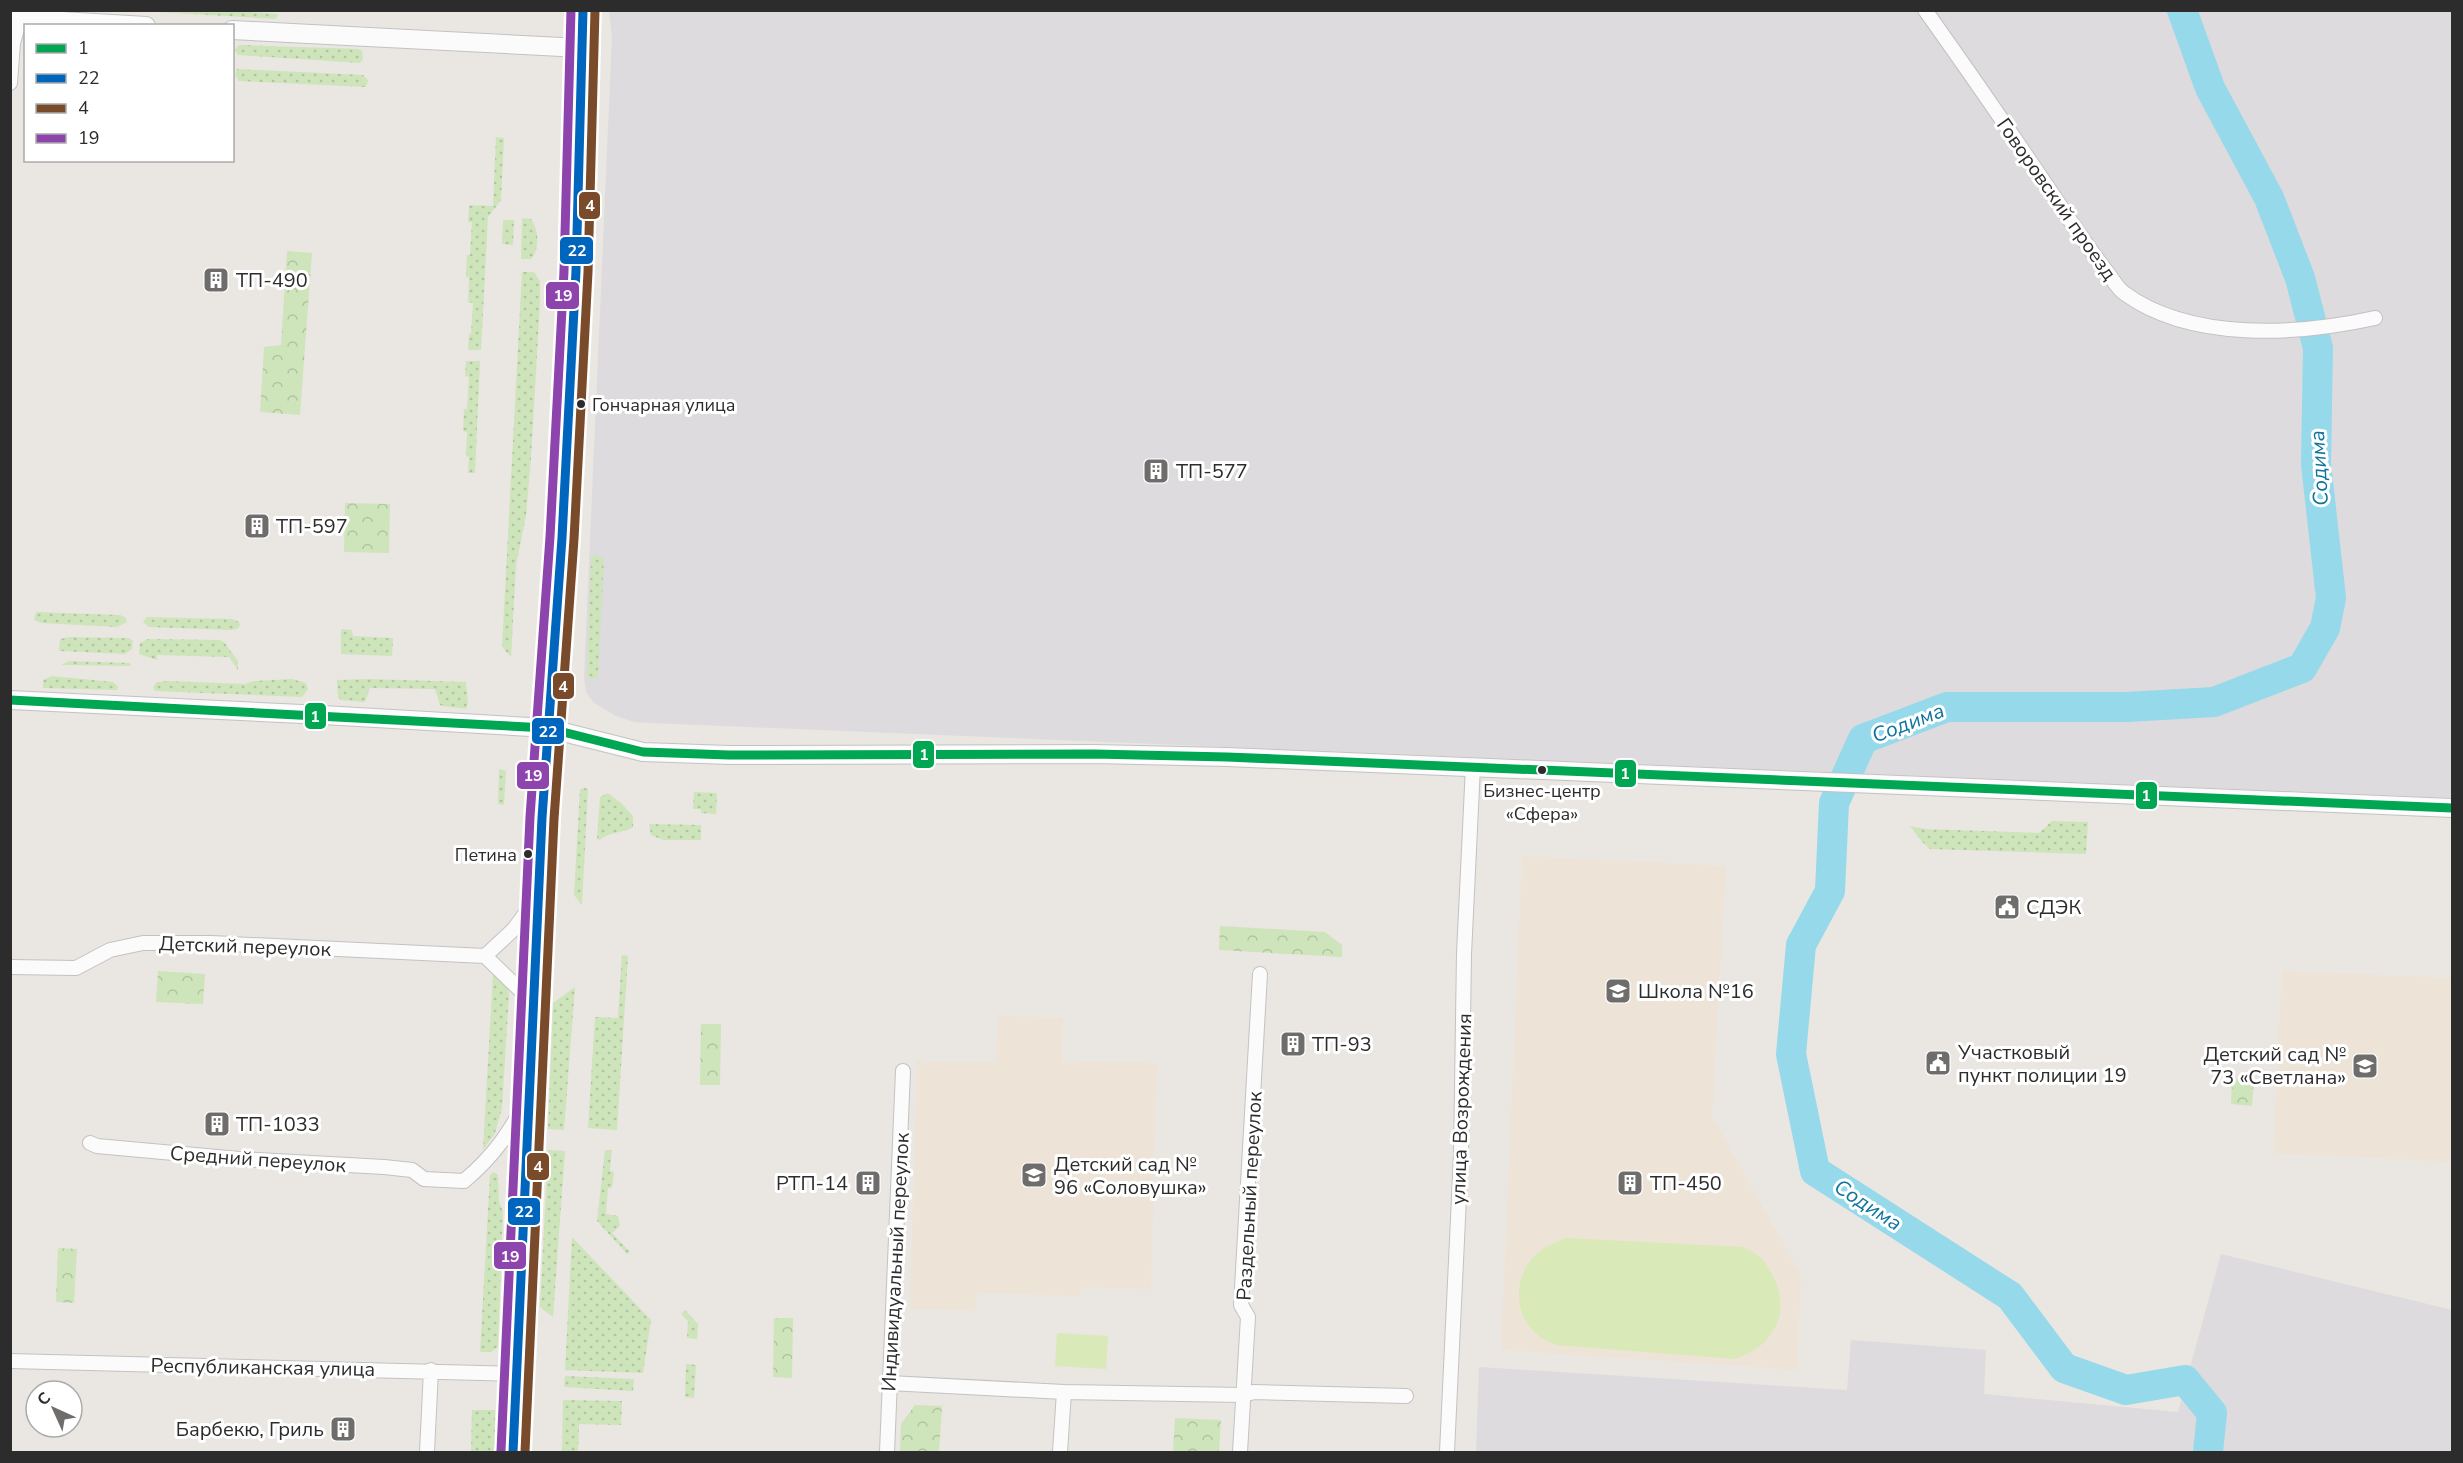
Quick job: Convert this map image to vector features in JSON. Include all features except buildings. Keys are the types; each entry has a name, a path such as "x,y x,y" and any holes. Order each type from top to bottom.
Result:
{"street":[{"path":"513,1452 539,894 562,538 576,271 583,10"},
{"name":"Говоровский проезд","path":"1925,10 1981,88 2087,247 2122,292 2160,312 2203,325 2247,330 2297,330 2335,326 2375,318"},
{"path":"10,83 15,18 113,24"},
{"path":"234,30 581,48"},
{"path":"10,700 548,728 643,752 729,755 1128,754 1473,766 2452,808"},
{"name":"улица Возрождения","path":"1447,1452 1461,1155 1464,954 1473,766"},
{"path":"533,1017 522,991 485,956 514,929 539,894"},
{"name":"Детский переулок","path":"10,967 76,968 110,950 143,943 211,943 485,956"},
{"name":"Раздельный переулок","path":"1240,1452 1248,1317 1241,1305 1260,974"},
{"name":"Индивидуальный переулок","path":"887,1452 903,1071"},
{"name":"Средний переулок","path":"90,1143 97,1146 159,1153 384,1167 412,1170 424,1179 464,1181 486,1163 513,1126 530,1094"},
{"name":"Республиканская улица","path":"10,1361 227,1368 431,1370 516,1374"},
{"path":"427,1452 431,1370"},
{"path":"889,1383 1064,1392 1243,1395 1254,1392 1406,1396"},
{"path":"1060,1452 1064,1392"}],"shaded area":[{"path":"609,11 2452,11 2452,798 651,723 634,722 616,716 594,703 586,692 584,678 612,37"},
{"name":"Школа №16","path":"1522,856 1726,866 1712,1116 1801,1275 1797,1370 1501,1350"},
{"name":"Детский сад № 73 «Светлана»","path":"2282,971 2452,978 2452,1162 2273,1153"},
{"name":"Детский сад № 96 «Соловушка»","path":"998,1016 1063,1018 1062,1061 1157,1063 1151,1289 1080,1287 1080,1296 977,1293 976,1311 910,1309 917,1061 996,1063"},
{"path":"2221,1254 2452,1310 2452,1452 1476,1452 1479,1367 1847,1390 1851,1340 1986,1350 1984,1394 2178,1412"}],"green space":[{"path":"221,10 277,14 278,16 275,19 141,11"},
{"path":"239,45 359,49 362,51 363,60 360,63 238,55 234,50"},
{"path":"237,69 363,75 368,80 366,87 239,81 235,75"},
{"path":"496,137 504,138 501,200 488,217 481,350 468,350 473,303 468,302 469,277 466,277 472,222 468,222 469,205 493,206"},
{"path":"522,218 531,219 537,234 536,250 531,259 521,259"},
{"path":"503,220 514,220 513,245 502,244"},
{"path":"287,251 312,253 300,415 260,412 264,347 281,345"},
{"path":"522,272 534,272 540,281 540,302 531,458 526,516 516,565 511,657 502,647"},
{"path":"466,361 480,361 475,473 468,473 467,432 463,431 469,377 465,376"},
{"path":"345,503 390,504 389,553 344,552"},
{"path":"594,555 604,558 598,677 596,679 587,678 591,558"},
{"path":"36,612 120,615 126,618 127,622 117,627 41,623 34,620"},
{"path":"147,617 232,619 239,622 240,626 230,630 149,627 143,622"},
{"path":"341,629 352,630 353,636 393,638 392,656 341,654"},
{"path":"69,637 129,638 133,641 132,649 125,654 59,651 60,639"},
{"path":"148,639 219,640 224,642 238,661 238,670 229,657 157,655 157,660 139,654 140,643"},
{"path":"69,661 130,663 131,666 62,665"},
{"path":"52,676 113,682 118,687 117,690 43,688 43,680"},
{"path":"292,679 306,683 308,689 302,697 155,691 153,687 157,682 168,681 245,684 254,681"},
{"path":"337,680 466,682 468,703 466,709 440,705 435,689 370,688 365,702 341,700 338,697"},
{"path":"499,769 506,771 504,805 498,804"},
{"path":"580,789 588,789 582,905 574,895"},
{"path":"694,792 717,793 716,814 701,813 701,809 693,809"},
{"path":"608,793 633,816 633,827 600,840 597,839 600,797"},
{"path":"2052,821 2088,822 2086,854 1930,849 1910,826 1925,829 2039,833"},
{"path":"649,824 701,825 701,840 663,840 651,835"},
{"path":"1220,926 1325,932 1342,945 1342,957 1219,950"},
{"path":"622,955 628,956 617,1130 588,1128 595,1017 618,1018"},
{"path":"158,971 205,974 203,1004 156,1002"},
{"path":"493,974 508,989 509,994 502,1108 495,1133 483,1150"},
{"path":"575,987 564,1130 548,1129 553,1003"},
{"path":"701,1024 721,1024 720,1085 700,1085"},
{"path":"2232,1078 2254,1080 2252,1106 2231,1104"},
{"path":"548,1150 565,1151 553,1317 540,1307"},
{"path":"605,1150 612,1150 610,1171 614,1172 612,1188 608,1188 606,1214 618,1216 620,1226 612,1233 630,1252 627,1254 597,1221"},
{"path":"494,1172 498,1175 499,1201 503,1212 498,1347 491,1352 480,1352 490,1175"},
{"path":"572,1237 651,1320 643,1373 565,1370"},
{"path":"1565,1238 1743,1247 1762,1259 1775,1280 1781,1303 1776,1326 1760,1346 1736,1359 1556,1345 1541,1337 1530,1327 1524,1317 1520,1305 1520,1282 1531,1260 1540,1251"},
{"path":"58,1248 77,1249 74,1303 56,1302"},
{"path":"685,1310 698,1324 697,1339 687,1338 688,1321 681,1314"},
{"path":"774,1318 793,1318 792,1378 773,1377"},
{"path":"1057,1333 1108,1336 1106,1369 1055,1366"},
{"path":"686,1364 696,1365 694,1398 685,1397"},
{"path":"565,1376 634,1379 633,1391 564,1387"},
{"path":"563,1400 622,1401 621,1425 579,1424 578,1452 562,1452"},
{"path":"915,1405 942,1406 939,1452 900,1452 901,1424"},
{"path":"472,1410 495,1410 495,1452 471,1452"},
{"path":"1175,1418 1221,1420 1219,1452 1173,1452"}],"waterway":[{"name":"Содима","path":"2182,10 2210,88 2269,198 2300,278 2318,348 2316,464 2331,598 2325,628 2302,668 2214,702 2127,707 1947,707 1863,739 1834,803 1830,891 1801,945 1791,1054 1815,1171 2010,1296 2064,1368 2126,1390 2185,1380 2212,1413 2208,1452"}],"transit line":[{"name":"19","path":"501,1451 530,817 550,537 564,271 571,10"},
{"name":"22","path":"513,1452 542,818 562,538 576,271 583,10"},
{"name":"4","path":"525,1452 554,819 574,539 588,272 595,10"},
{"name":"1","path":"10,700 547,728 643,752 729,755 1094,754 1227,757 2452,808"}],"place":[{"name":"ТП-490","path":"216,280"},
{"name":"Гончарная улица","path":"581,404"},
{"name":"ТП-577","path":"1156,471"},
{"name":"ТП-597","path":"257,526"},
{"name":"Бизнес-центр «Сфера»","path":"1542,770"},
{"name":"Петина","path":"528,854"},
{"name":"СДЭК","path":"2007,907"},
{"name":"Школа №16","path":"1618,991"},
{"name":"ТП-93","path":"1293,1044"},
{"name":"Участковый пункт полиции 19","path":"1938,1063"},
{"name":"Детский сад № 73 «Светлана»","path":"2365,1066"},
{"name":"ТП-1033","path":"217,1124"},
{"name":"Детский сад № 96 «Соловушка»","path":"1034,1175"},
{"name":"РТП-14","path":"868,1183"},
{"name":"ТП-450","path":"1630,1183"},
{"name":"Барбекю, Гриль","path":"343,1429"}]}
